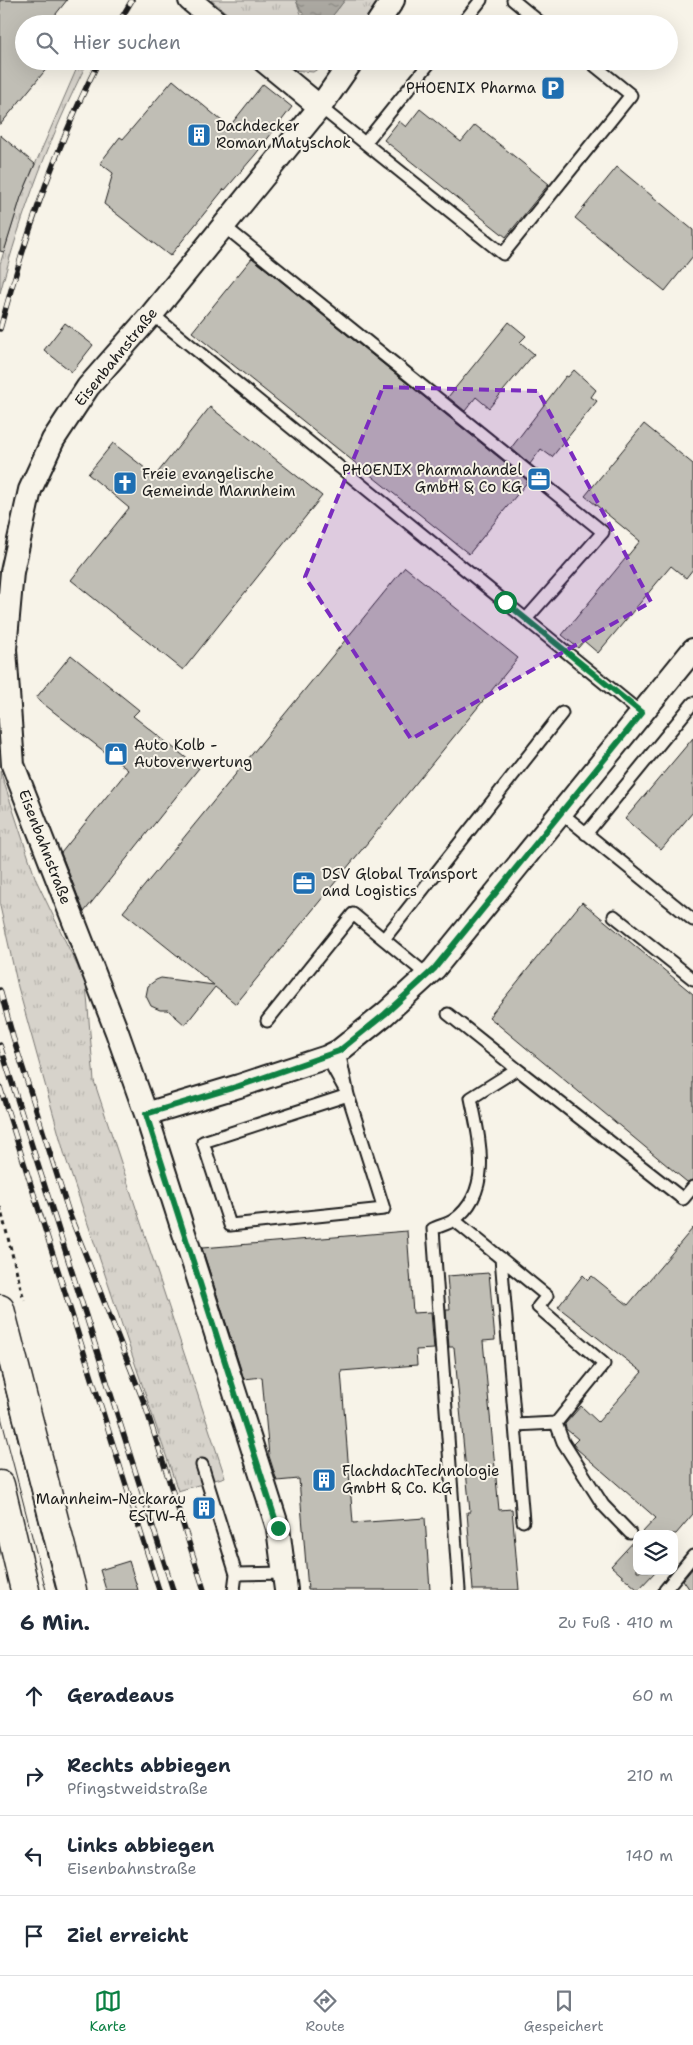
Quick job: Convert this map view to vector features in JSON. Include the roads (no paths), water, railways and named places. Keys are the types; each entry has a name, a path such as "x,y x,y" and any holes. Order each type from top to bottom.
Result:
{"main road":[{"path":"0,1309 72,1590"},
{"path":"0,1485 25,1590"}],"street":[{"path":"190,0 208,15"},
{"path":"383,15 394,0"},
{"path":"275,70 320,107"},
{"name":"Eisenbahnstraße","path":"285,1582 278,1528 146,1114 117,1032 13,764 5,649 12,572 30,490 53,440 88,387 152,314 224,226 320,107 346,70"},
{"path":"146,1114 239,1086 333,1054 385,1014 427,975 693,650"}],"lane":[{"path":"469,15 481,0"},
{"path":"513,0 531,15"},
{"path":"365,143 424,70"},
{"path":"320,107 503,254 631,95 600,70"},
{"path":"224,226 603,532 526,619"},
{"path":"152,314 642,713"},
{"path":"586,834 693,703"},
{"path":"384,939 562,713"},
{"path":"560,812 693,920"},
{"path":"267,1022 353,914 427,975"},
{"path":"614,916 693,979"},
{"path":"448,1014 683,1199 693,1187"},
{"path":"333,1054 348,1095 384,1209 230,1225 203,1142 348,1095"},
{"path":"459,1590 433,1229 454,1220 466,1208 479,1187 481,1162 479,1138 471,1098 517,1069"},
{"path":"454,1220 547,1296 538,1307 604,1364 556,1423 515,1425"},
{"path":"501,1258 523,1520"},
{"path":"556,1423 563,1442 602,1506 630,1533"},
{"path":"202,1465 236,1574 234,1590"},
{"path":"665,1590 693,1556"},
{"path":"236,1574 285,1582"}],"water":[{"path":"296,0 345,0 333,15 304,15"}],"tram line":[{"path":"0,1369 56,1590"},
{"path":"0,1413 46,1590"}],"railway":[{"path":"123,15 132,0"},
{"path":"0,329 20,260 55,159 94,70"},
{"path":"0,990 69,1213 145,1405 204,1590"},
{"path":"0,1045 173,1590"},
{"path":"0,1087 159,1590"}],"place":[{"name":"PHOENIX Pharma","path":"553,88"},
{"name":"Dachdecker Roman Matyschok","path":"199,135"},
{"name":"PHOENIX Pharmahandel GmbH & Co KG","path":"539,479"},
{"name":"Freie evangelische Gemeinde Mannheim","path":"125,483"},
{"name":"Auto Kolb - Autoverwertung","path":"116,754"},
{"name":"DSV Global Transport and Logistics","path":"304,883"},
{"name":"FlachdachTechnologie GmbH & Co. KG","path":"324,1480"},
{"name":"Mannheim-Neckarau ESTW-A","path":"204,1508"}]}
